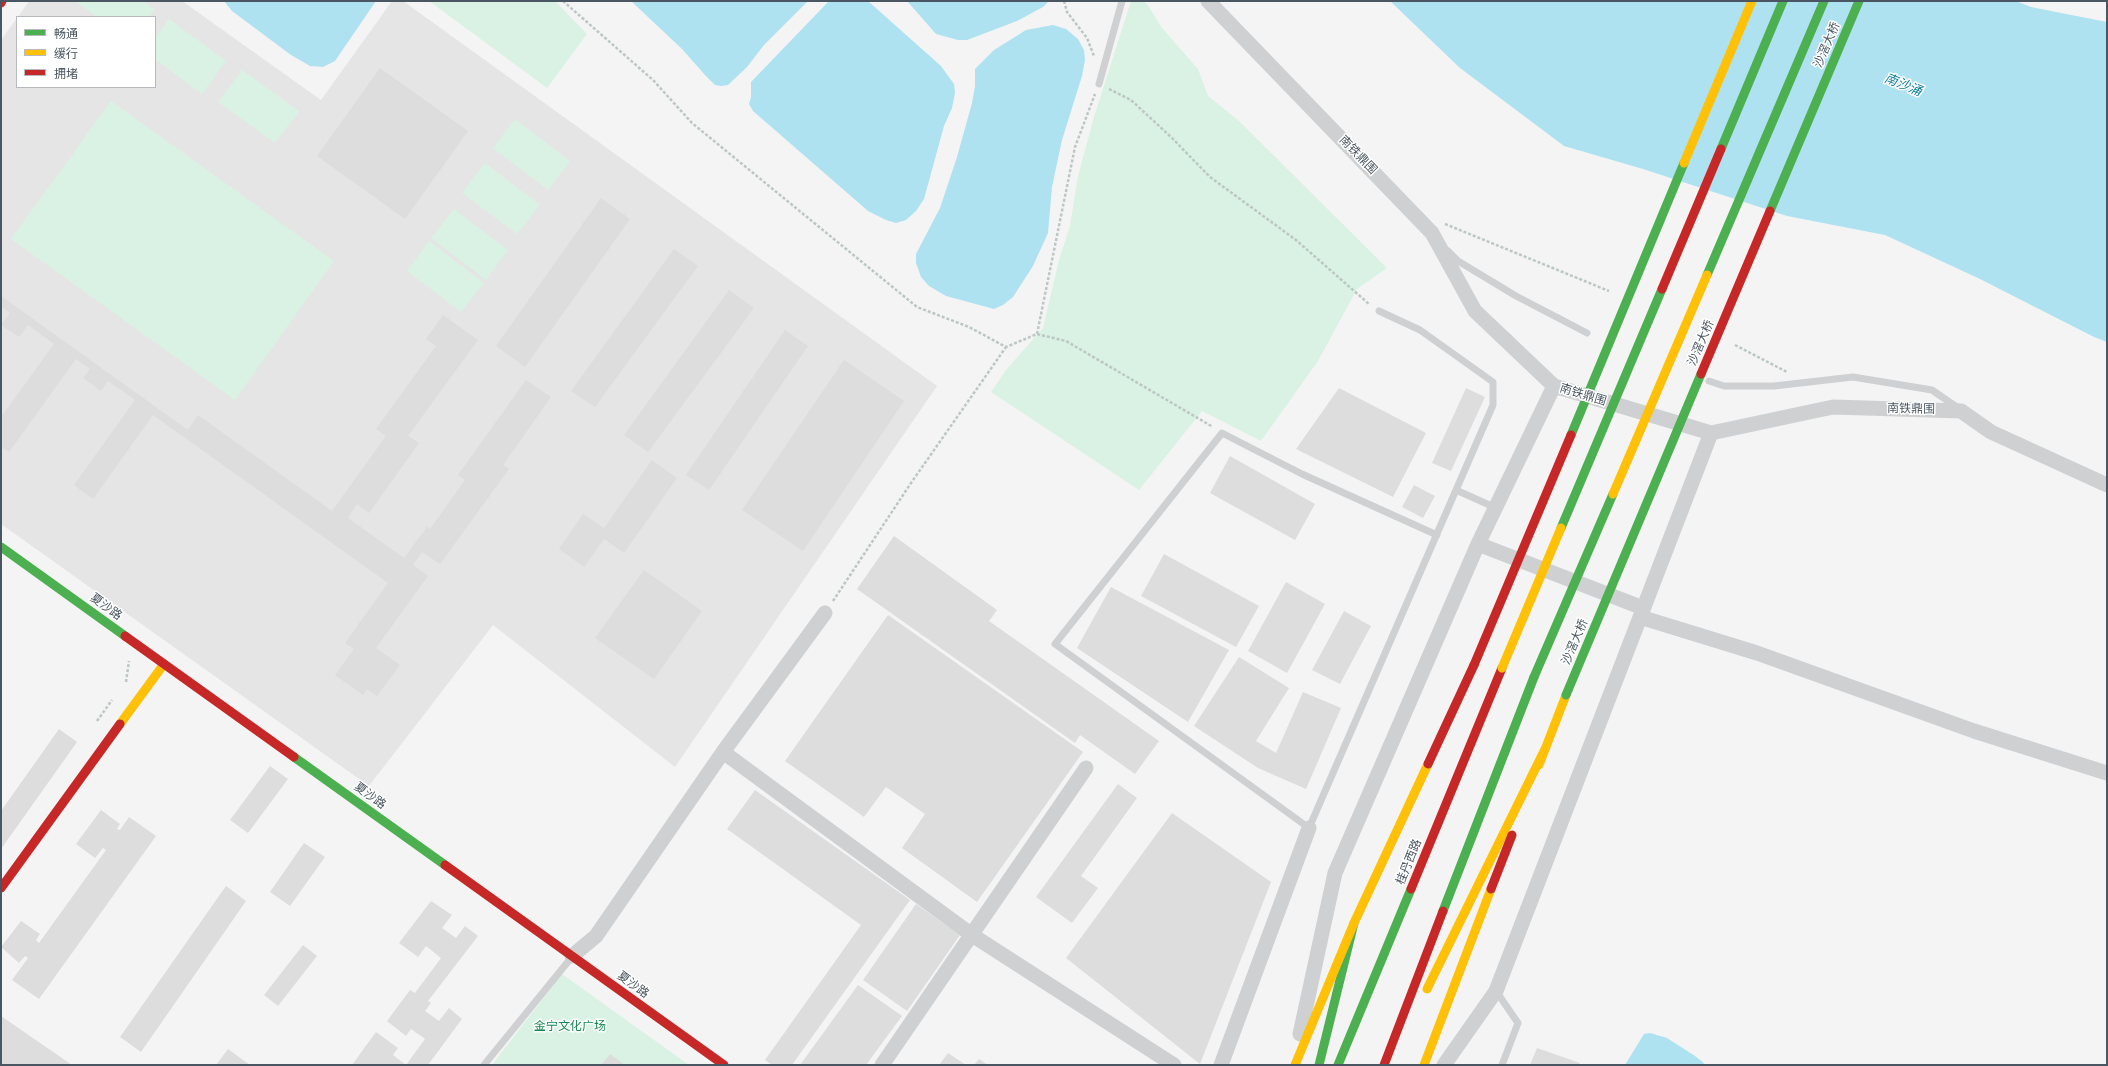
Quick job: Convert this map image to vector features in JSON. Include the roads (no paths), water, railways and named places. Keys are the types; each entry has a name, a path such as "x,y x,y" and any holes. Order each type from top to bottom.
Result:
{"main road":[{"path":"1294,1065 1354,924 1474,665 1752,1"},
{"name":"桂丹西路","path":"1338,1065 1502,668 1784,1"},
{"name":"沙滘大桥","path":"1384,1065 1534,677 1824,1"},
{"name":"沙滘大桥","path":"1546,747 1566,695 1859,1"},
{"name":"夏沙路","path":"1,546 724,1065"},
{"path":"1,888 164,664"},
{"path":"1424,994 1546,747"},
{"path":"1424,1065 1546,747"},
{"path":"1318,1065 1354,924"},
{"path":"1390,1065 1410,1023"}],"street":[{"name":"南铁鼎围","path":"1208,1 1432,233 1475,311 1554,386 1711,433 1832,407 1961,410"},
{"path":"1294,1065 1335,873 1478,544 1554,386"},
{"path":"1961,410 1991,432 2107,485"},
{"path":"1444,1065 1496,991 1711,433"},
{"path":"1478,544 1641,612 1974,731 2107,773"},
{"path":"572,956 596,936 723,752 825,613"},
{"path":"723,752 972,935 1174,1065"},
{"path":"882,1065 1086,768"},
{"path":"1221,1065 1310,828"}],"lane":[{"path":"1099,84 1122,1"},
{"path":"1432,233 1458,261 1516,296 1587,333"},
{"path":"1379,311 1420,330 1493,382 1493,405 1437,535 1310,828 1055,644 1222,433 1302,474 1437,535"},
{"path":"1709,381 1724,386 1774,386 1853,377 1932,390 1961,410"},
{"path":"1456,490 1496,508"},
{"path":"484,1065 572,956"},
{"path":"1496,991 1518,1023 1502,1065"}],"water":[{"path":"224,1 376,1 335,61 323,67 310,66 291,55 232,11"},
{"path":"631,1 808,1 764,45 747,67 728,85 721,86 715,85 682,49"},
{"path":"829,1 868,1 941,66 954,84 955,93 952,108 944,126 924,199 916,211 906,220 896,223 868,211 753,111 749,104 751,97 751,82"},
{"path":"907,1 1049,1 1043,7 1017,21 967,40 958,40 936,34"},
{"name":"南沙涌","path":"1390,1 2016,1 2031,7 2107,22 2107,342 2094,337 1980,279 1885,235 1787,216 1643,169 1564,146 1460,68"},
{"path":"1053,25 1066,29 1078,39 1084,50 1085,60 1082,76 1062,140 1052,187 1048,233 1033,266 1013,297 1003,305 994,309 946,296 929,286 921,277 916,263 916,254 940,208 957,157 972,103 975,86 975,69 994,50 1026,30"},
{"path":"1650,1033 1667,1038 1695,1056 1704,1063 1703,1065 1625,1065 1644,1034"}],"park label":[{"name":"金宁文化广场","path":"570,1027"}]}
